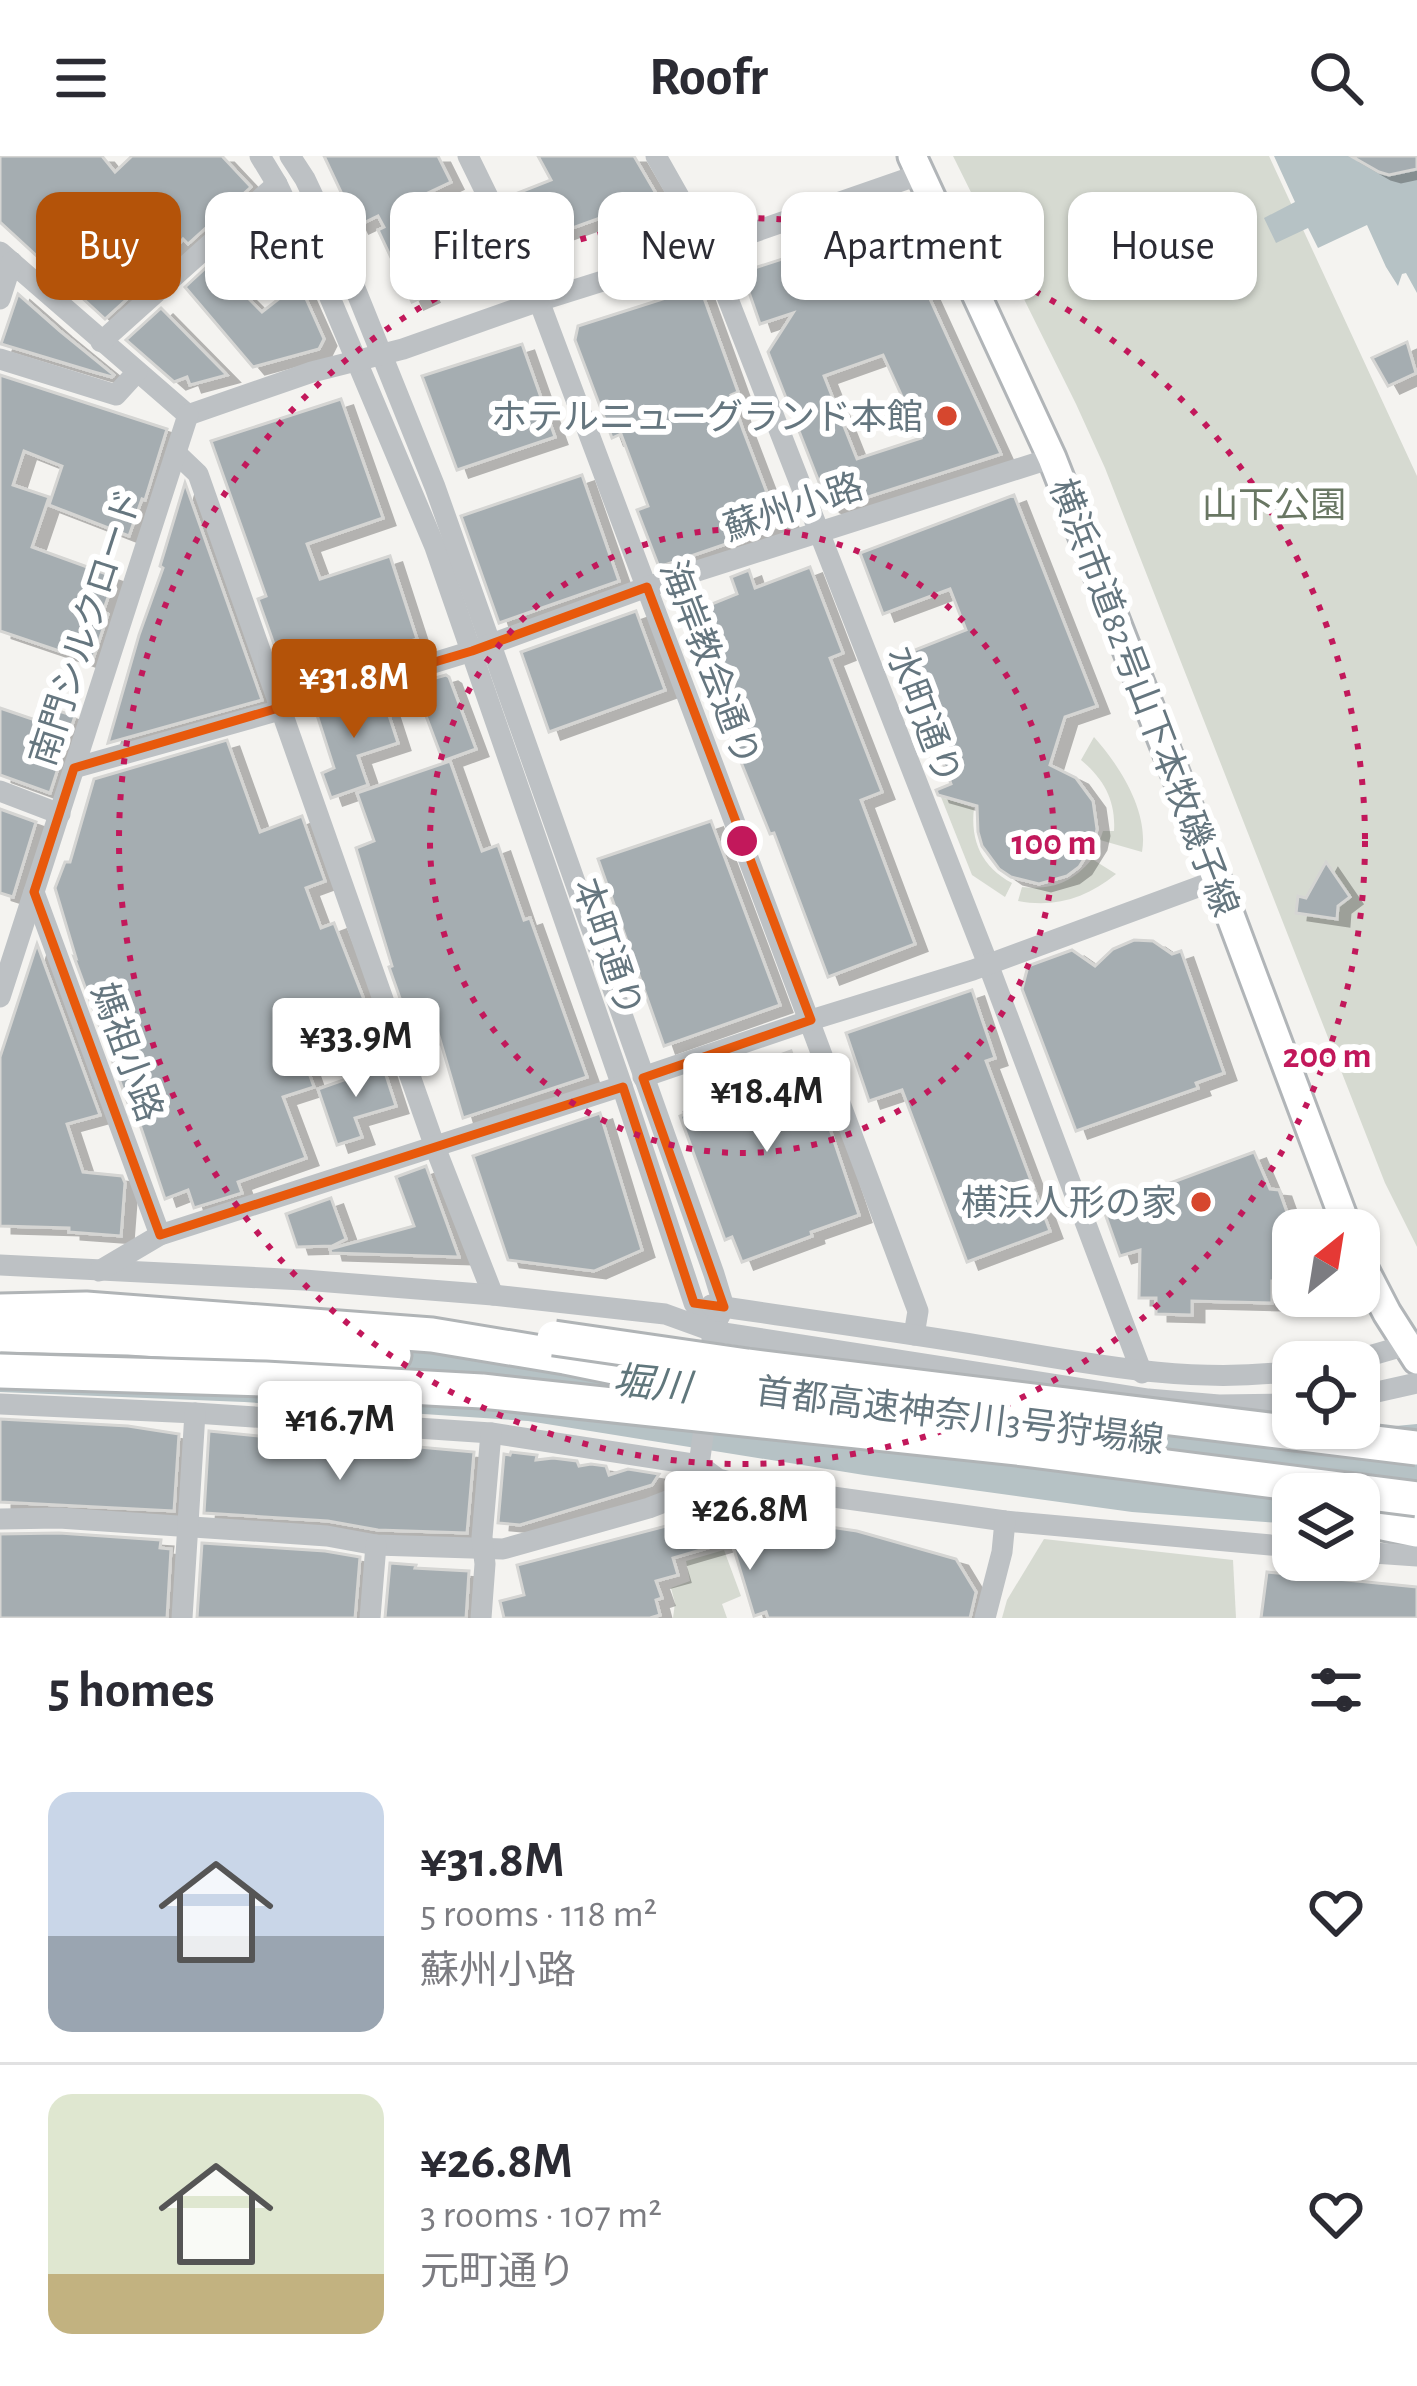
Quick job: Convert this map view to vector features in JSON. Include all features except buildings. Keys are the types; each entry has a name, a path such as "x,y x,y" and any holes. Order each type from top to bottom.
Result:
{"highway":[{"path":"0,1311 86,1309 433,1335 677,1380"},
{"path":"169,1314 274,1311 425,1322 1417,1448"},
{"name":"首都高速神奈川3号狩場線","path":"0,1335 384,1354 677,1380 1417,1471"},
{"name":"首都高速神奈川3号狩場線","path":"0,1371 482,1391 1025,1449 1417,1499"},
{"path":"749,1421 946,1459 1272,1503"},
{"path":"1380,1522 1417,1530"}],"main road":[{"name":"横浜市道82号山下本牧磯子線","path":"916,165 1052,458 1340,1209"},
{"path":"1380,1293 1414,1350"}],"street":[{"name":"本町通り","path":"260,156 278,184 358,362 573,872 694,1303 712,1331"},
{"name":"本町通り","path":"290,156 327,224 435,487 481,648"},
{"name":"海岸教会通り","path":"469,156 539,301 811,1020 918,1311 914,1335"},
{"name":"水町通り","path":"656,156 676,192"},
{"path":"757,228 916,165"},
{"path":"101,342 278,184"},
{"path":"6,257 188,415 312,372 383,356 598,282"},
{"path":"0,299 6,257"},
{"name":"水町通り","path":"728,300 1142,1373"},
{"path":"0,359 116,395 136,372"},
{"name":"南門シルクロード","path":"0,997 188,415"},
{"path":"176,453 198,474 435,1147 493,1294"},
{"name":"蘇州小路","path":"74,768 481,648 647,587 1052,458"},
{"path":"0,791 60,814"},
{"path":"98,1271 160,1235 988,964 1217,880"},
{"name":"媽祖小路","path":"34,892 160,1235"},
{"name":"本町通り","path":"633,1082 724,1307"},
{"path":"0,1265 493,1294 665,1314 712,1331 1148,1399 1219,1406 1272,1405"},
{"path":"665,1314 694,1303 1142,1373 1272,1372"},
{"path":"0,1519 59,1518 484,1550 503,1549 671,1501 680,1496 699,1465 712,1331 724,1307"},
{"path":"1380,1356 1414,1350"},
{"path":"1380,1391 1417,1383"},
{"path":"0,1404 491,1433 699,1465 718,1479 734,1483 1005,1521 1272,1545"},
{"path":"182,1618 195,1413"},
{"path":"481,1618 491,1433"},
{"path":"985,1618 1005,1521"},
{"path":"370,1618 376,1545"},
{"path":"1380,1553 1417,1556"}],"highlighted area":[{"path":"647,587 811,1020 643,1078 724,1307 694,1303 623,1087 160,1235 34,892 74,768 472,651"}],"green space":[{"name":"山下公園","path":"953,156 1269,156 1417,476 1417,1247 1385,1183 1105,468 1024,300 1044,300 1044,192 971,192"},
{"path":"1094,737 1137,806 1142,852 1100,840 1103,831 1114,831 1114,820 1107,791 1081,760"},
{"path":"941,797 974,808 980,852 1012,883 1005,897 972,875"},
{"path":"1092,859 1116,874 1070,899 1018,901 1022,887 1061,883"},
{"path":"1044,1539 1233,1560 1236,1618 1002,1618 1007,1600"},
{"path":"724,1550 741,1596 722,1604 727,1618 673,1618 671,1588 690,1581 686,1561"}],"water":[{"path":"1274,156 1417,156 1417,293 1406,273 1398,286 1367,225 1318,248 1308,228 1276,243 1264,218 1295,202"},
{"name":"堀川","path":"0,1302 1035,1413 1101,1429 1272,1434 1272,1449 1380,1449 1380,1427 1417,1424 1417,1533 1380,1508 1380,1473 1272,1473 1272,1522 1132,1512 528,1421 0,1392"}],"place":[{"name":"ホテルニューグランド本館","path":"947,416"},
{"name":"横浜人形の家","path":"1201,1202"}]}
